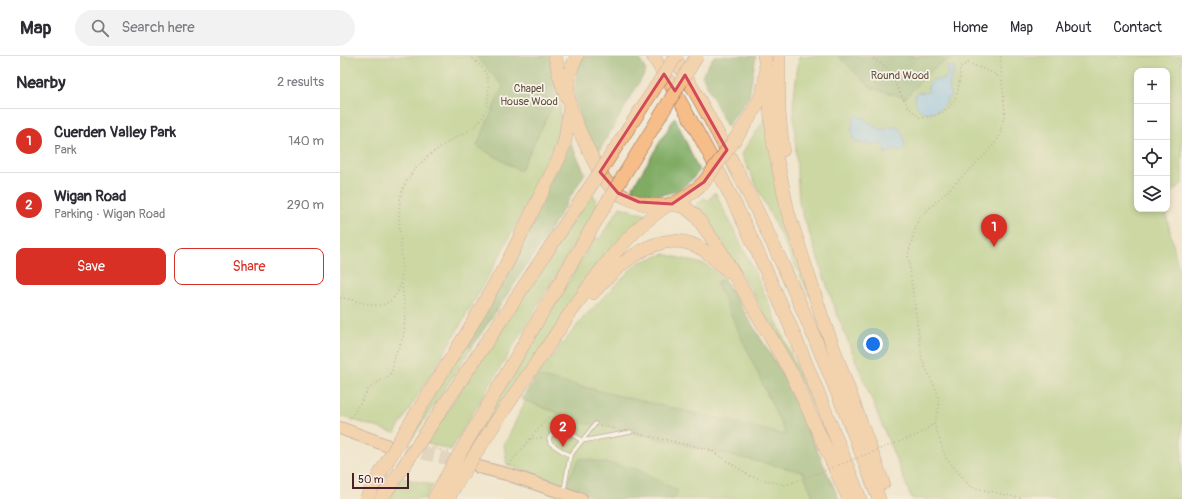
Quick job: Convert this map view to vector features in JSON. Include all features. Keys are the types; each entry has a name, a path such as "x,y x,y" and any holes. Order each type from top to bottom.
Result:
{"highway":[{"path":"555,56 568,102 583,138 606,181 618,193 629,199 648,203 671,204 685,207 696,216 720,250 792,374 849,499"},
{"path":"366,499 508,261 558,158 565,141 570,75 578,56"},
{"path":"653,56 671,84 709,154 764,264 803,354 860,499"},
{"path":"381,499 590,187 675,56 725,146 769,232 813,332 879,499"},
{"path":"448,492 460,453 603,209 697,56"},
{"path":"779,56 779,112 782,145 799,249"},
{"path":"766,61 770,92 769,116 778,168 788,212 822,317 888,499"},
{"path":"434,499 448,492 477,462 552,339 581,298 632,236 659,210 687,196 704,182 738,135 761,98 766,61"},
{"path":"552,339 616,270 641,250 660,243 680,242 693,245 705,251 741,286"}],"main road":[{"path":"344,426 386,445"},
{"path":"477,462 581,499"}],"lane":[{"path":"564,493 570,456 595,424"},
{"path":"570,456 550,443 549,438 557,427 563,427 582,441 631,432"}],"path":[{"path":"344,426 368,390 376,383 389,376 392,371 395,355 404,335 405,311 402,281 399,208 400,194 405,182 412,172 434,151 476,125 482,118 489,94 485,73 470,56"},
{"path":"870,56 886,68 908,107 920,118 933,117 946,112 954,100 960,82 960,67 968,63 995,74 1003,80"},
{"path":"1001,56 1000,59 1005,113 999,138 984,156 918,219 908,255 922,360 937,392 939,406 934,424 946,458 971,487 1024,499"},
{"path":"340,298 367,305 380,305 394,298 402,281"},
{"path":"508,467 549,416 558,415 560,421"},
{"path":"595,424 710,450 752,477 785,485 917,435 934,424"},
{"path":"530,440 542,438"}],"highlighted area":[{"path":"664,74 675,91 685,75 727,150 704,182 672,204 639,202 618,193 600,172"}],"green space":[{"path":"340,56 551,56 559,95 560,119 558,129 551,151 541,173 480,291 395,433 340,416"},
{"name":"Chapel House Wood","path":"476,56 551,56 558,96 520,171 477,146 503,86"},
{"path":"583,56 638,56 646,71 598,153 585,131 577,106 575,80 578,67"},
{"path":"714,56 756,56 749,97 727,127 702,75"},
{"path":"799,56 1182,56 1182,184 1170,194 1170,68 1134,68 1134,212 1166,212 1182,284 1182,499 912,499 836,312 799,203 793,104"},
{"name":"Round Wood","path":"838,56 967,56 947,60 939,65 925,76 906,98 872,88"},
{"path":"675,117 699,171 685,186 669,193 660,195 641,193 631,190"},
{"path":"765,119 810,296 741,154"},
{"path":"570,142 585,173 551,229 472,347 466,344"},
{"path":"592,192 598,205 451,450 426,443"},
{"path":"715,192 756,274 813,406 752,291 696,205 704,198 709,201"},
{"path":"620,207 647,215 469,454 466,453 595,237 599,239"},
{"path":"664,254 707,265 724,279 782,373 839,499 599,499 507,465 504,445 539,373 583,318 637,263"},
{"path":"724,279 782,373 839,499 814,499 803,472 595,424 586,424 521,399 537,376 786,435 716,282"},
{"path":"466,344 472,347 411,440 406,439"},
{"path":"580,458 637,469 678,491 673,499 599,499 564,486"},
{"path":"402,478 433,485 425,499 388,499"}],"water":[{"path":"946,66 955,68 949,86 951,95 941,108 936,111 922,111 919,109 915,101 915,95 918,92 928,92 928,86 933,80 945,79 948,75"},
{"path":"856,116 865,118 868,122 882,130 898,126 898,129 902,131 904,142 904,147 901,152 895,149 885,154 885,148 883,145 862,144 854,140 852,135 852,126 853,120"}],"tunnel":[{"path":"387,445 465,463"}],"place":[{"name":"Cuerden Valley Park","path":"994,247"},
{"name":"Wigan Road","path":"563,447"}]}
